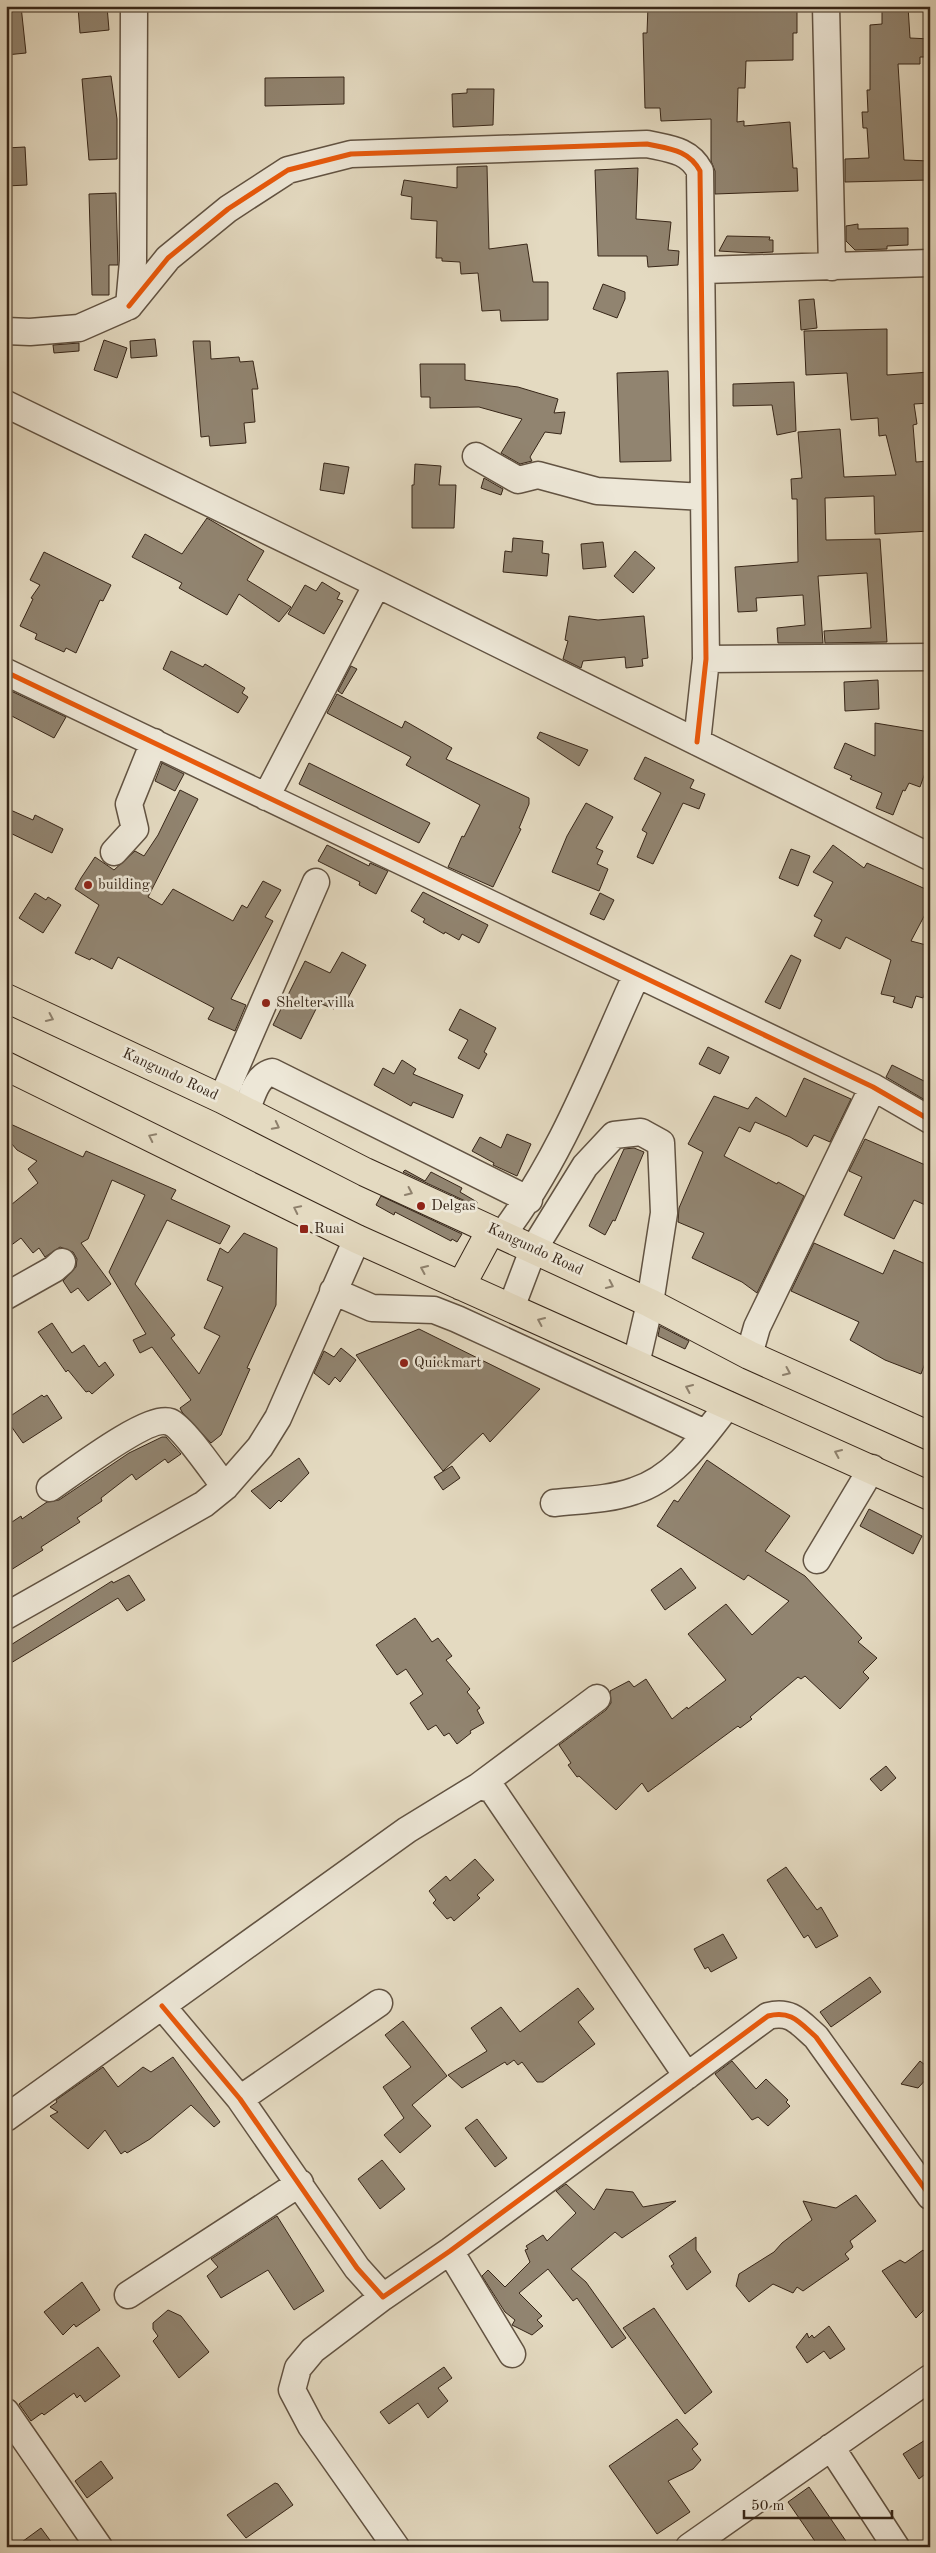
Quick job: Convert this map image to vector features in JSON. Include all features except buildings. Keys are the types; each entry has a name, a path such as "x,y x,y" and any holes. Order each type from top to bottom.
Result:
{"highway":[{"name":"Kangundo Road","path":"6,998 222,1099 365,1172 650,1303 749,1355 930,1436"},
{"path":"6,1066 356,1239 872,1468 930,1496"},
{"path":"461,1286 496,1233"}],"street":[{"path":"129,306 133,261 134,6"},
{"path":"826,6 832,267"},
{"path":"6,331 30,332 79,328 129,306 168,258 228,209 288,170 351,154 647,144 677,151 694,159 700,171 703,270 706,659 697,742"},
{"path":"703,270 930,263"},
{"path":"6,404 377,584 930,858"},
{"path":"476,456 518,480 538,474 597,491 704,497"},
{"path":"266,797 377,584"},
{"path":"706,659 930,657"},
{"path":"6,672 873,1087 930,1120"},
{"path":"114,852 135,829 130,804 154,742"},
{"path":"222,1099 316,882"},
{"path":"496,1233 529,1200 567,1131 637,974"},
{"path":"246,1111 259,1080 265,1074 272,1072 529,1200"},
{"path":"749,1355 758,1327 873,1087"},
{"path":"511,1308 533,1250 585,1166 614,1135 641,1132 661,1143 665,1199 650,1303 636,1364"},
{"path":"6,1616 204,1504 225,1487 260,1447 278,1418 356,1239"},
{"path":"6,1296 54,1269 62,1262"},
{"path":"333,1291 372,1308 434,1310 705,1433"},
{"path":"554,1503 613,1497 636,1491 664,1476 682,1461 728,1405"},
{"path":"50,1488 140,1428 162,1421 172,1423 225,1487"},
{"path":"817,1560 872,1468"},
{"path":"6,2118 407,1830 479,1786 597,1698"},
{"path":"479,1786 492,1789 687,2076"},
{"path":"240,2099 378,2003"},
{"path":"162,2006 240,2099 300,2183 357,2268 383,2297"},
{"path":"396,2547 312,2426 292,2390 298,2368 313,2350 383,2297 450,2250 768,2016 780,2013 794,2018 816,2037 930,2196"},
{"path":"128,2295 300,2183"},
{"path":"450,2250 512,2354"},
{"path":"689,2547 930,2378"},
{"path":"6,2412 99,2547"},
{"path":"831,2447 896,2547"}],"cycle path":[{"path":"129,306 168,258 228,209 288,170 351,154 647,144 678,152 690,159 700,171 706,659 697,742"},
{"path":"6,672 873,1087 930,1120"},
{"path":"162,2006 240,2099 357,2268 383,2297 450,2251 768,2016 789,2016 816,2037 930,2196"}],"place":[{"name":"building","path":"88,885"},
{"name":"Shelter villa","path":"266,1003"},
{"name":"Delgas","path":"421,1206"},
{"name":"Ruai","path":"304,1229"},
{"name":"Quickmart","path":"404,1363"}]}
